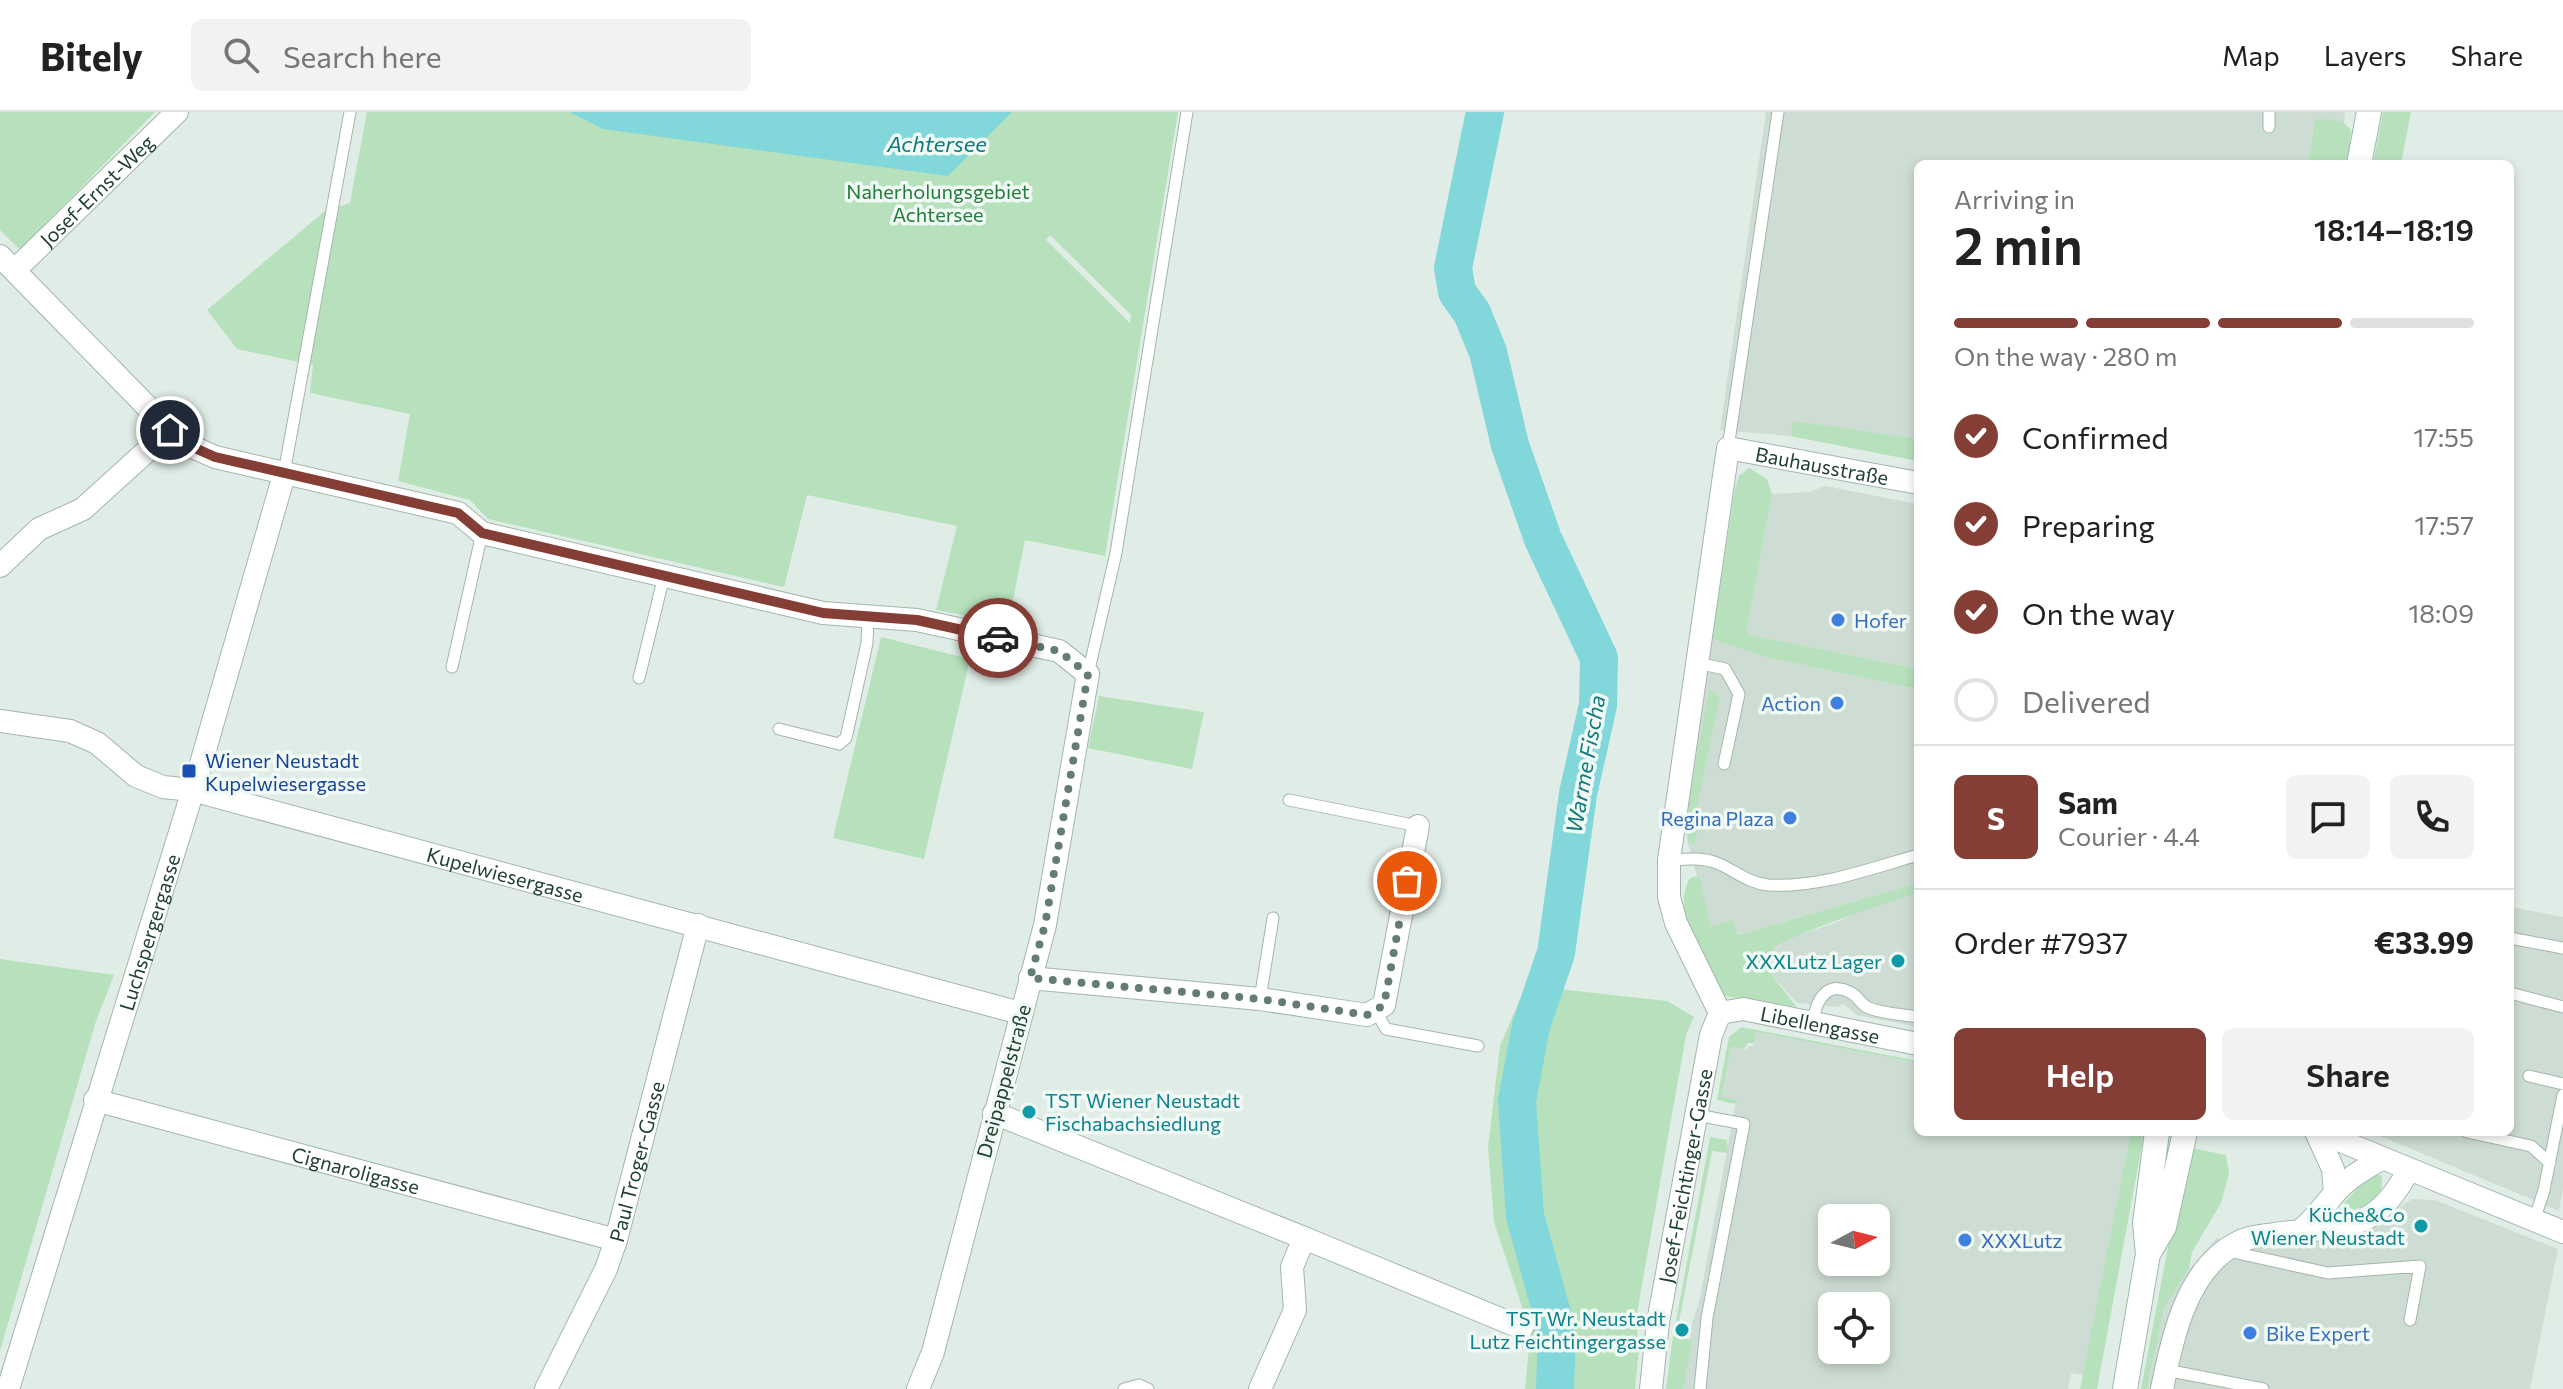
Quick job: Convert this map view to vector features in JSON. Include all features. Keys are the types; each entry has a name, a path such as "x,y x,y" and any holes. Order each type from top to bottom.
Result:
{"main road":[{"path":"2360,160 2369,112"},
{"path":"2125,1389 2148,1254 2145,1223 2156,1136"},
{"path":"2148,1254 2164,1227 2184,1136"}],"street":[{"name":"Josef-Ernst-Weg","path":"5,264 177,112"},
{"path":"5,264 170,430 188,445 215,457 458,513 482,533 823,613 868,619 917,620 1059,651 1088,674"},
{"path":"0,566 39,529 83,509 170,430"},
{"path":"1720,1013 1676,923 1669,897 1669,860 1728,448"},
{"name":"Bauhausstraße","path":"1728,448 1914,482"},
{"name":"Luchspergergasse","path":"8,1389 192,790 284,475"},
{"name":"Dreipappelstraße","path":"918,1389 933,1352 1045,925 1088,674"},
{"name":"Kupelwiesergasse","path":"0,721 70,731 97,743 136,776 163,787 192,790 1020,1013"},
{"path":"1030,978 1260,999 1367,1015 1377,1013 1384,1005 1418,826"},
{"name":"Paul Troger-Gasse","path":"546,1389 606,1269 616,1240 698,925"},
{"name":"Libellengasse","path":"1720,1013 1743,1009 1914,1043"},
{"name":"Josef-Feichtinger-Gasse","path":"1651,1389 1658,1322 1711,1035 1720,1013"},
{"name":"Cignaroligasse","path":"95,1100 616,1240"},
{"path":"994,1113 1522,1328"},
{"path":"2320,1136 2333,1169 2335,1193"},
{"path":"2327,1136 2563,1232"},
{"path":"2300,1231 2322,1214 2335,1193 2357,1173 2381,1159"},
{"path":"2164,1380 2192,1291 2227,1250 2252,1238 2340,1229 2369,1218 2394,1198 2408,1171"},
{"path":"1260,1389 1295,1310 1292,1267 1304,1238"}],"lane":[{"path":"284,475 350,112"},
{"path":"1088,674 1116,553 1187,112"},
{"path":"1728,448 1778,112"},
{"path":"2269,112 2269,127"},
{"path":"452,667 482,533"},
{"path":"639,678 664,576"},
{"path":"779,729 839,744 846,738 867,643 868,619"},
{"path":"1697,663 1725,669 1739,694 1724,764"},
{"path":"1289,800 1418,826"},
{"path":"1669,860 1693,858 1717,863 1737,875 1765,885 1819,883 1914,856"},
{"path":"1260,999 1273,918"},
{"path":"2514,939 2563,948"},
{"path":"1813,1025 1815,1002 1824,992 1837,989 1853,994 1866,1007 1914,1016"},
{"path":"2514,994 2563,1007"},
{"path":"1377,1013 1386,1029 1478,1046"},
{"path":"2529,1076 2563,1084"},
{"path":"2533,1222 2550,1163 2563,1095"},
{"path":"1697,1115 1744,1124 1707,1318 1700,1389"},
{"path":"2498,1136 2531,1146 2550,1163"},
{"path":"2227,1250 2328,1273 2420,1266 2410,1320"},
{"path":"2164,1380 2263,1389"},
{"path":"1124,1389 1139,1385 1148,1389"}],"shaded area":[{"path":"1766,112 2345,112 2344,123 2315,120 2309,160 1914,160 1914,460 1791,436 1720,430"},
{"path":"1825,486 1914,503 1914,668 1746,634 1772,494 1809,492"},
{"path":"1712,639 1765,657 1914,688 1914,884 1737,935 1711,928 1688,843 1686,821"},
{"path":"1914,894 1914,1026 1857,1015 1843,1004 1837,1007 1797,1003 1769,972 1773,949 1786,939 1832,924 1881,902"},
{"path":"2514,908 2563,917 2563,1187 2559,1211 2381,1136 2514,1136"},
{"path":"1756,1032 1914,1062 1914,1136 2130,1136 2084,1375 2071,1373 2068,1389 1683,1389 1692,1324 1700,1298 1736,1101 1722,1098 1731,1047 1747,1050 1753,1046"},
{"path":"2412,1199 2435,1200 2558,1249 2530,1389 2147,1389 2164,1308 2189,1269 2217,1238 2275,1249 2363,1232"}],"green space":[{"path":"0,112 155,112 20,250 0,230"},
{"name":"Naherholungsgebiet Achtersee","path":"367,112 1178,112 1105,556 1025,540 1008,624 936,610 957,526 807,495 784,587 488,519 470,500 398,481 410,414 310,393 313,365 237,349 207,310 325,211 350,203","holes":["1050,235 1131,315 1130,323 1046,240"]},
{"path":"2383,112 2411,112 2402,160 2374,160"},
{"path":"2329,119 2344,123 2351,130 2348,160 2309,160 2315,120"},
{"path":"1793,421 1914,438 1914,460 1791,436"},
{"path":"1749,468 1767,479 1772,494 1746,634 1914,668 1914,688 1765,657 1712,639 1739,476"},
{"path":"881,637 970,659 924,859 833,838"},
{"path":"1709,689 1720,697 1697,805 1698,830 1694,844 1688,843 1686,821"},
{"path":"1099,696 1204,712 1192,769 1088,748"},
{"path":"1699,876 1711,927 1733,920 1738,935 1914,884 1914,894 1818,928 1774,948 1769,972 1797,1007 1725,996 1687,923 1685,893 1690,878"},
{"path":"0,959 114,975 96,1021 0,1351"},
{"path":"1530,976 1559,989 1667,1001 1694,1017 1686,1035 1636,1319 1639,1349 1635,1389 1525,1389 1529,1347 1522,1307 1494,1222 1488,1147 1500,1046"},
{"path":"1741,1027 1914,1062 1756,1032 1754,1043 1748,1043 1744,1049 1731,1047 1722,1097 1737,1100 1735,1104 1717,1100 1729,1037"},
{"path":"2130,1136 2143,1136 2097,1389 2080,1389"},
{"path":"1710,1137 1727,1140 1728,1153 1712,1151 1679,1322 1676,1321"},
{"path":"2187,1147 2226,1155 2229,1173 2221,1203 2192,1252 2189,1269 2164,1308 2147,1389 2141,1389"},
{"path":"2378,1174 2382,1176 2381,1193 2373,1206 2329,1221 2360,1185"},
{"path":"1673,1336 1692,1340 1683,1389 1666,1389"}],"water":[{"name":"Achtersee","path":"569,112 1012,112 948,176 603,129"}],"waterway":[{"name":"Warme Fischa","path":"1485,112 1453,268 1457,292 1472,313 1488,352 1510,445 1543,539 1599,658 1598,705 1578,794 1556,953 1531,1026 1517,1101 1525,1216 1557,1332 1555,1389"}],"way so far":[{"path":"998,638 1059,651 1088,674 1045,925 1030,978 1260,999 1367,1015 1377,1013 1384,1005 1407,881"}],"place":[{"name":"Hofer","path":"1838,620"},
{"name":"Action","path":"1837,703"},
{"name":"Wiener Neustadt Kupelwiesergasse","path":"189,771"},
{"name":"Regina Plaza","path":"1790,818"},
{"name":"XXXLutz Lager","path":"1898,961"},
{"name":"TST Wiener Neustadt Fischabachsiedlung","path":"1029,1112"},
{"name":"Küche&Co Wiener Neustadt","path":"2421,1226"},
{"name":"XXXLutz","path":"1965,1240"},
{"name":"TST Wr. Neustadt Lutz Feichtingergasse","path":"1682,1330"},
{"name":"Bike Expert","path":"2250,1333"}],"route":[{"path":"170,430 188,445 215,457 458,513 482,533 823,613 868,619 917,620 998,638"}]}
